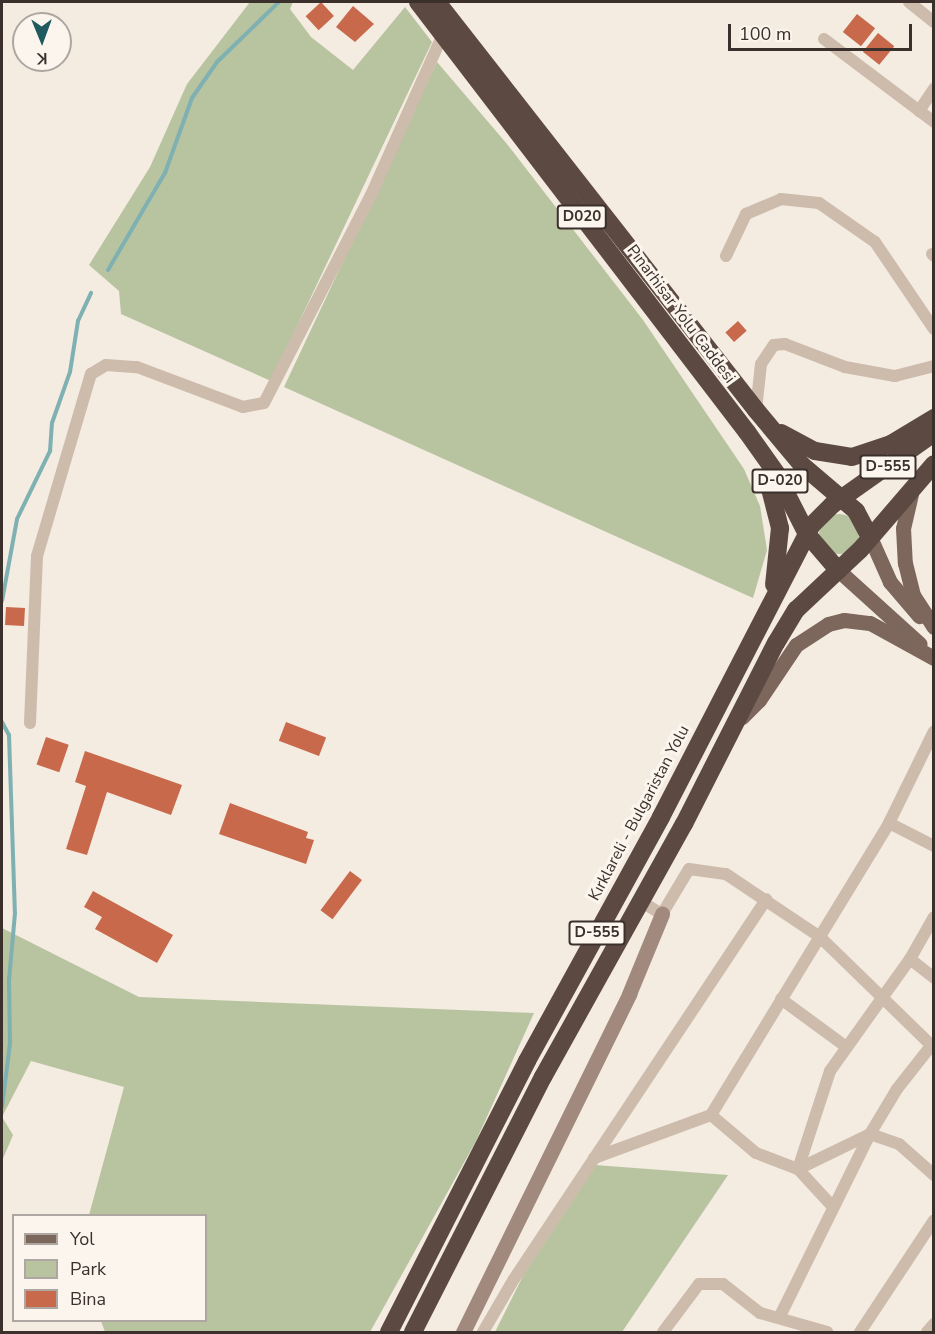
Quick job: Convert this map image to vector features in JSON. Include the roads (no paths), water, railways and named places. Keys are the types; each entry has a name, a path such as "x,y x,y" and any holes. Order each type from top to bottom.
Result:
{"highway":[{"name":"Pınarhisar Yolu Caddesi","path":"418,2 747,432 776,473 807,534 838,570"},
{"name":"Pınarhisar Yolu Caddesi","path":"437,2 756,410 801,465 856,511 870,537"},
{"path":"756,410 794,441 815,451 841,456 876,450 933,418"},
{"path":"747,432 777,508 780,546 771,605"},
{"name":"D-555","path":"807,534 823,512 840,498 933,433"},
{"name":"D-555","path":"413,1332 543,1077 796,610 870,537 927,470"},
{"name":"Kırklareli - Bulgaristan Yolu","path":"389,1332 527,1061 807,534"}],"main road":[{"path":"927,470 905,513 903,544 913,595 933,629"},
{"path":"870,537 896,592 933,629"},
{"path":"838,570 933,658"},
{"path":"734,726 759,700 796,645 828,624 844,620 870,623 933,658"}],"street":[{"path":"909,2 933,22"},
{"path":"30,723 37,556 91,374 106,364 138,367 243,407 264,403 371,195 442,34"},
{"path":"824,39 933,122"},
{"path":"919,111 933,89"},
{"path":"726,256 746,214 781,199 819,203 875,242 933,329"},
{"path":"756,410 761,363 774,345 785,344 845,367 896,376 933,366"},
{"path":"593,1159 711,1115 889,823 933,731"},
{"path":"889,823 933,846"},
{"path":"464,1332 629,994 662,914 689,869 726,874 820,937 884,996 932,1047 897,1089 870,1134 780,1316"},
{"path":"483,1332 593,1159 766,899"},
{"path":"640,901 662,914"},
{"path":"798,1168 830,1071 845,1046 910,959 933,917"},
{"path":"910,959 933,978"},
{"path":"781,999 845,1046"},
{"path":"711,1115 756,1153 798,1168 833,1207"},
{"path":"798,1168 870,1134 899,1144 933,1175"},
{"path":"860,1332 933,1220"},
{"path":"663,1332 699,1284 723,1284 760,1313 780,1316 802,1328 827,1332"}],"waterway":[{"path":"108,270 165,173 192,98 217,62 279,2"},
{"path":"2,601 17,519 50,451 52,423 70,372 78,321 91,293"},
{"path":"2,722 9,735 15,913 9,980 10,1043 2,1107"}]}
